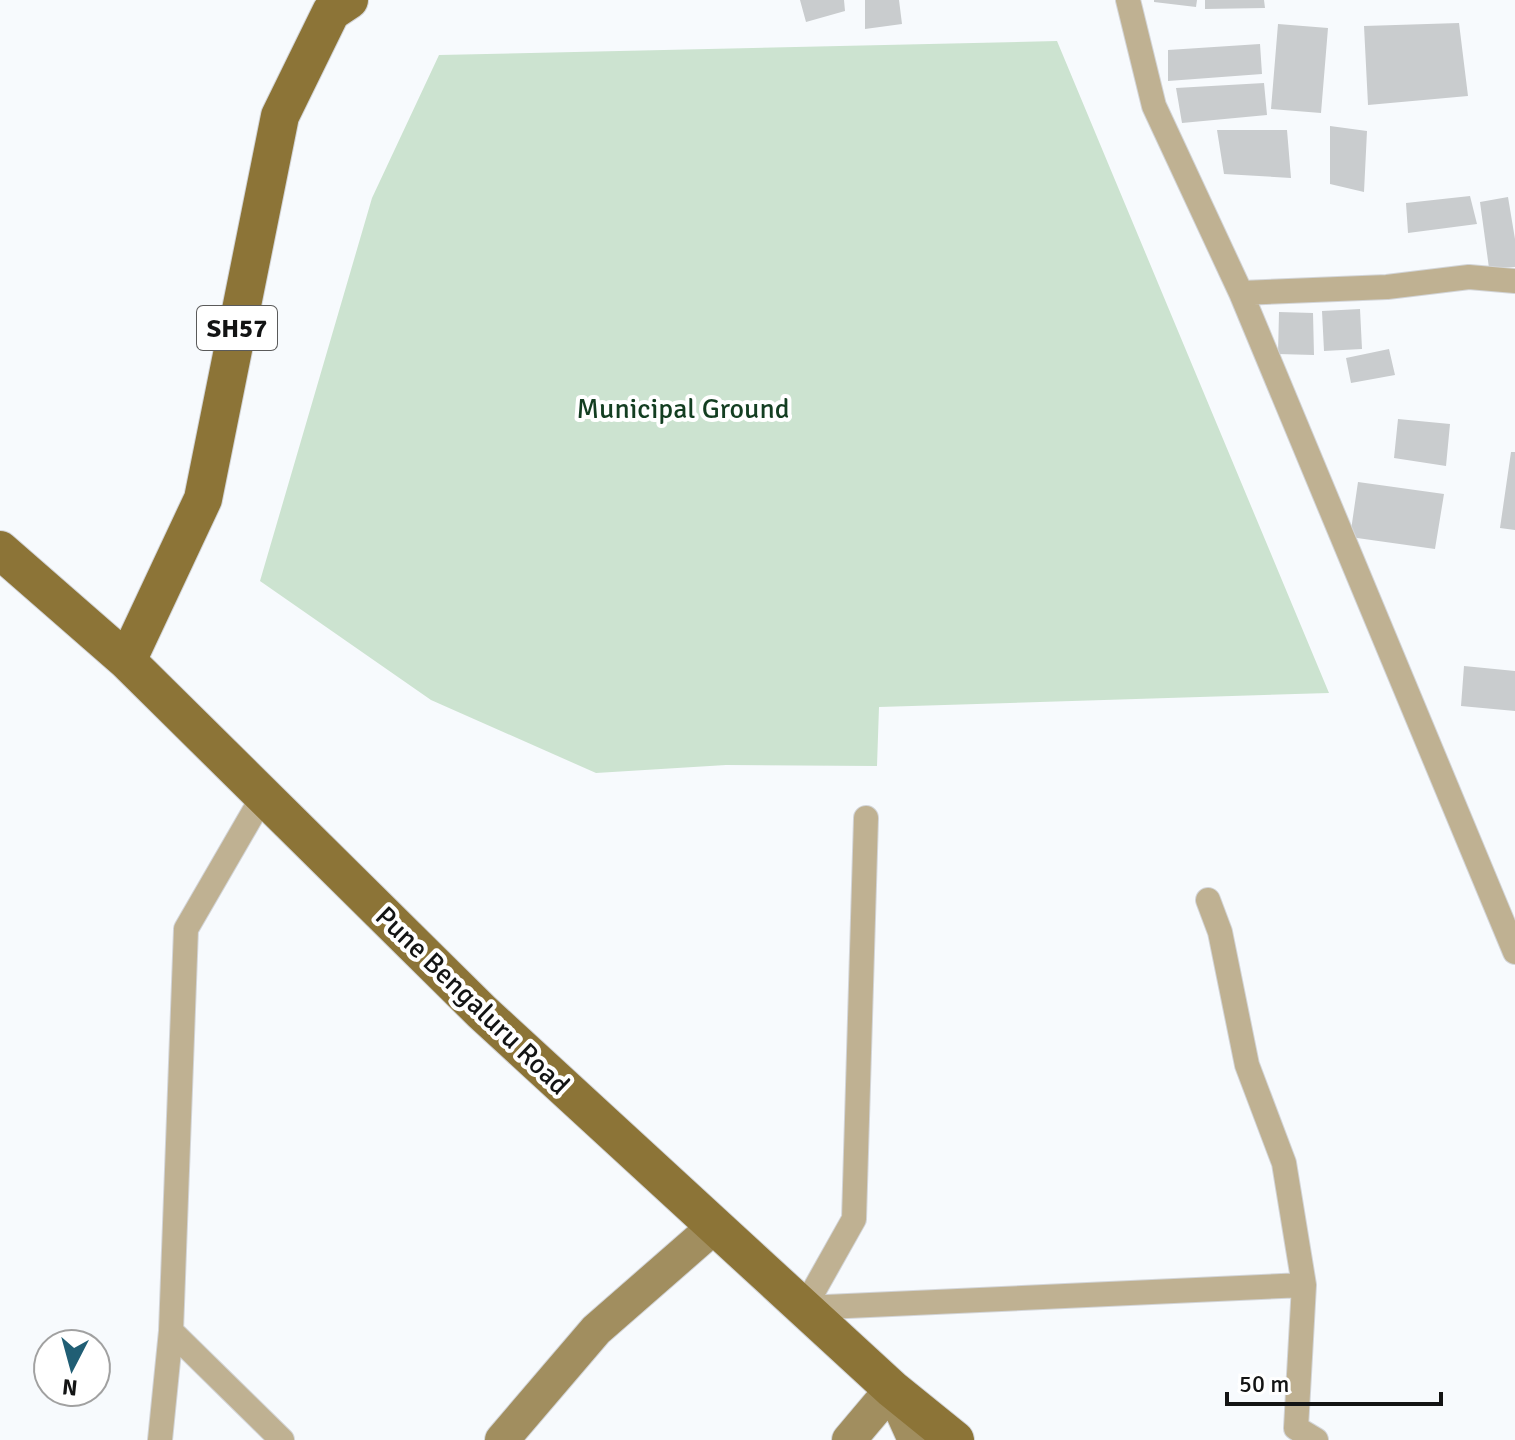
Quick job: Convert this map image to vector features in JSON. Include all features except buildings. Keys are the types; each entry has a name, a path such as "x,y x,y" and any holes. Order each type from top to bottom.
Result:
{"main road":[{"name":"SH57","path":"127,661 203,499 280,116 338,4"},
{"name":"Pune Bengaluru Road","path":"0,550 127,661 482,1012 892,1389 955,1440"}],"street":[{"path":"1128,0 1154,106 1241,293 1515,952"},
{"path":"1241,293 1387,287 1469,277 1515,281"},
{"path":"160,1440 171,1331 186,929 263,796"},
{"path":"804,1308 854,1219 866,818"},
{"path":"1208,900 1220,932 1247,1065 1284,1163 1304,1285 1296,1428 1316,1440"},
{"path":"502,1440 596,1330 715,1226"},
{"path":"804,1308 1304,1285"},
{"path":"171,1331 282,1440"},
{"path":"849,1440 892,1389 915,1440"}],"green space":[{"name":"Municipal Ground","path":"1057,41 1329,693 879,707 877,766 726,765 596,773 431,700 260,581 372,198 439,55"}]}
